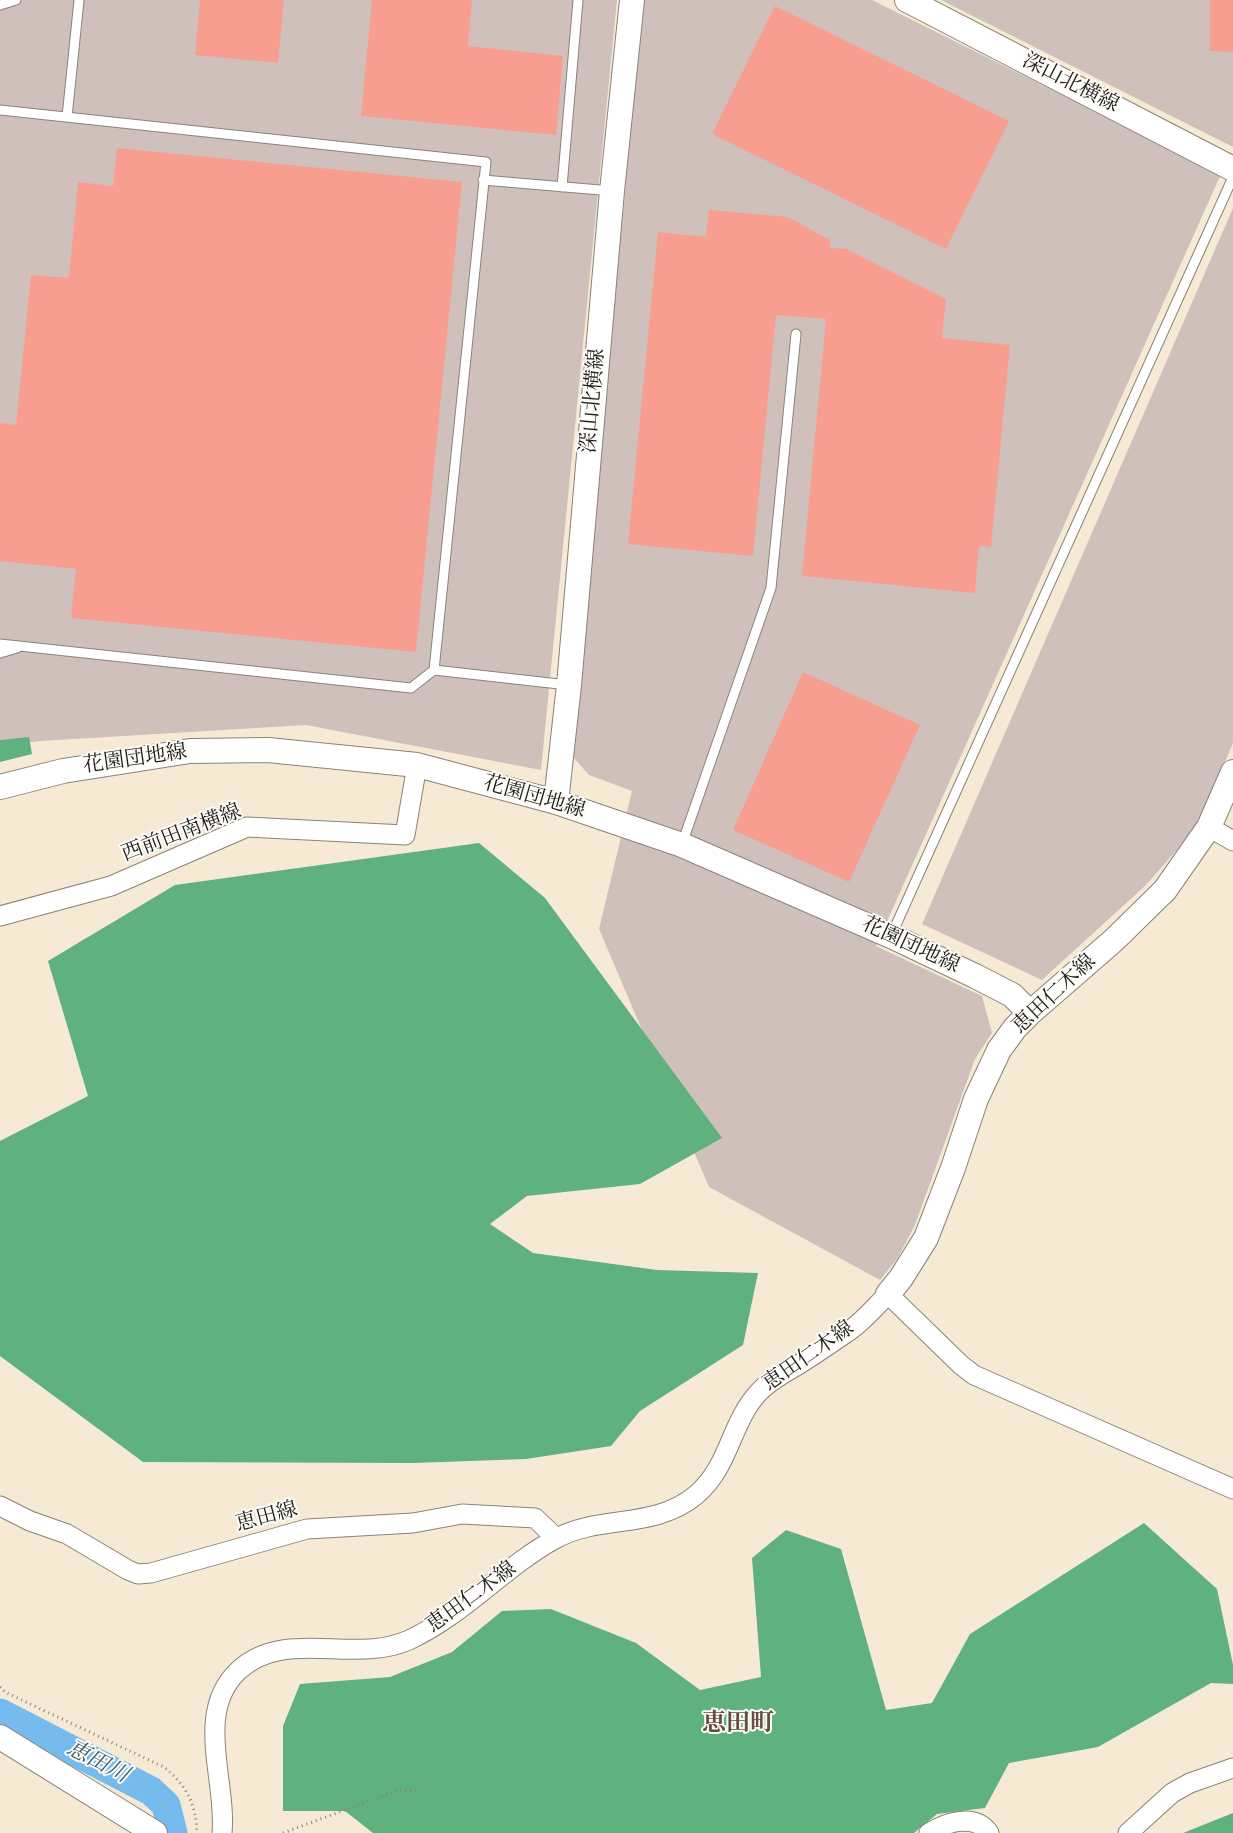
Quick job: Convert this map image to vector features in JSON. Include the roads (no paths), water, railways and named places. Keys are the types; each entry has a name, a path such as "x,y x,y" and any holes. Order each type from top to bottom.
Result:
{"street":[{"name":"深山北横線","path":"556,802 570,685 612,191 632,0"},
{"name":"深山北横線","path":"907,0 1233,169"},
{"name":"花園団地線","path":"0,787 63,770 190,751 268,750 417,766 556,802 682,845 891,936 975,976 1012,995 1030,1013"},
{"name":"西前田南横線","path":"0,916 111,886 247,828 405,835 417,766"},
{"name":"恵田仁木線","path":"222,1833 221,1789 214,1731 215,1711 228,1683 237,1671 254,1658 269,1652 290,1648 355,1650 386,1648 405,1642 422,1634 556,1538 583,1528 653,1517 676,1509 697,1494 714,1477 726,1455 744,1411 760,1391 779,1376 849,1331 888,1294 901,1278 926,1238 985,1078 1000,1050 1015,1028 1030,1013 1114,940 1165,890 1209,827 1233,772"},
{"path":"1209,827 1233,842"},
{"path":"888,1294 961,1365 974,1375 1233,1489"},
{"name":"恵田線","path":"0,1506 30,1522 68,1534 138,1574 150,1574 307,1529 413,1523 462,1514 535,1518 556,1538"},
{"path":"0,1736 155,1833"},
{"path":"1128,1833 1172,1793 1190,1783 1233,1768"},
{"path":"929,1833 943,1825 966,1821 976,1823 989,1833"}],"lane":[{"path":"0,5 16,0"},
{"path":"67,117 78,0"},
{"path":"562,187 578,0"},
{"path":"0,110 486,162 434,670"},
{"path":"891,936 1233,177"},
{"path":"483,180 612,191"},
{"path":"682,845 771,588 796,334"},
{"path":"0,644 411,688 434,670 570,685"},
{"path":"0,653 24,646"}],"waterway":[{"name":"恵田川","path":"0,1713 151,1791 166,1805 173,1833"}],"district":[{"name":"恵田町","path":"738,1725"}]}
